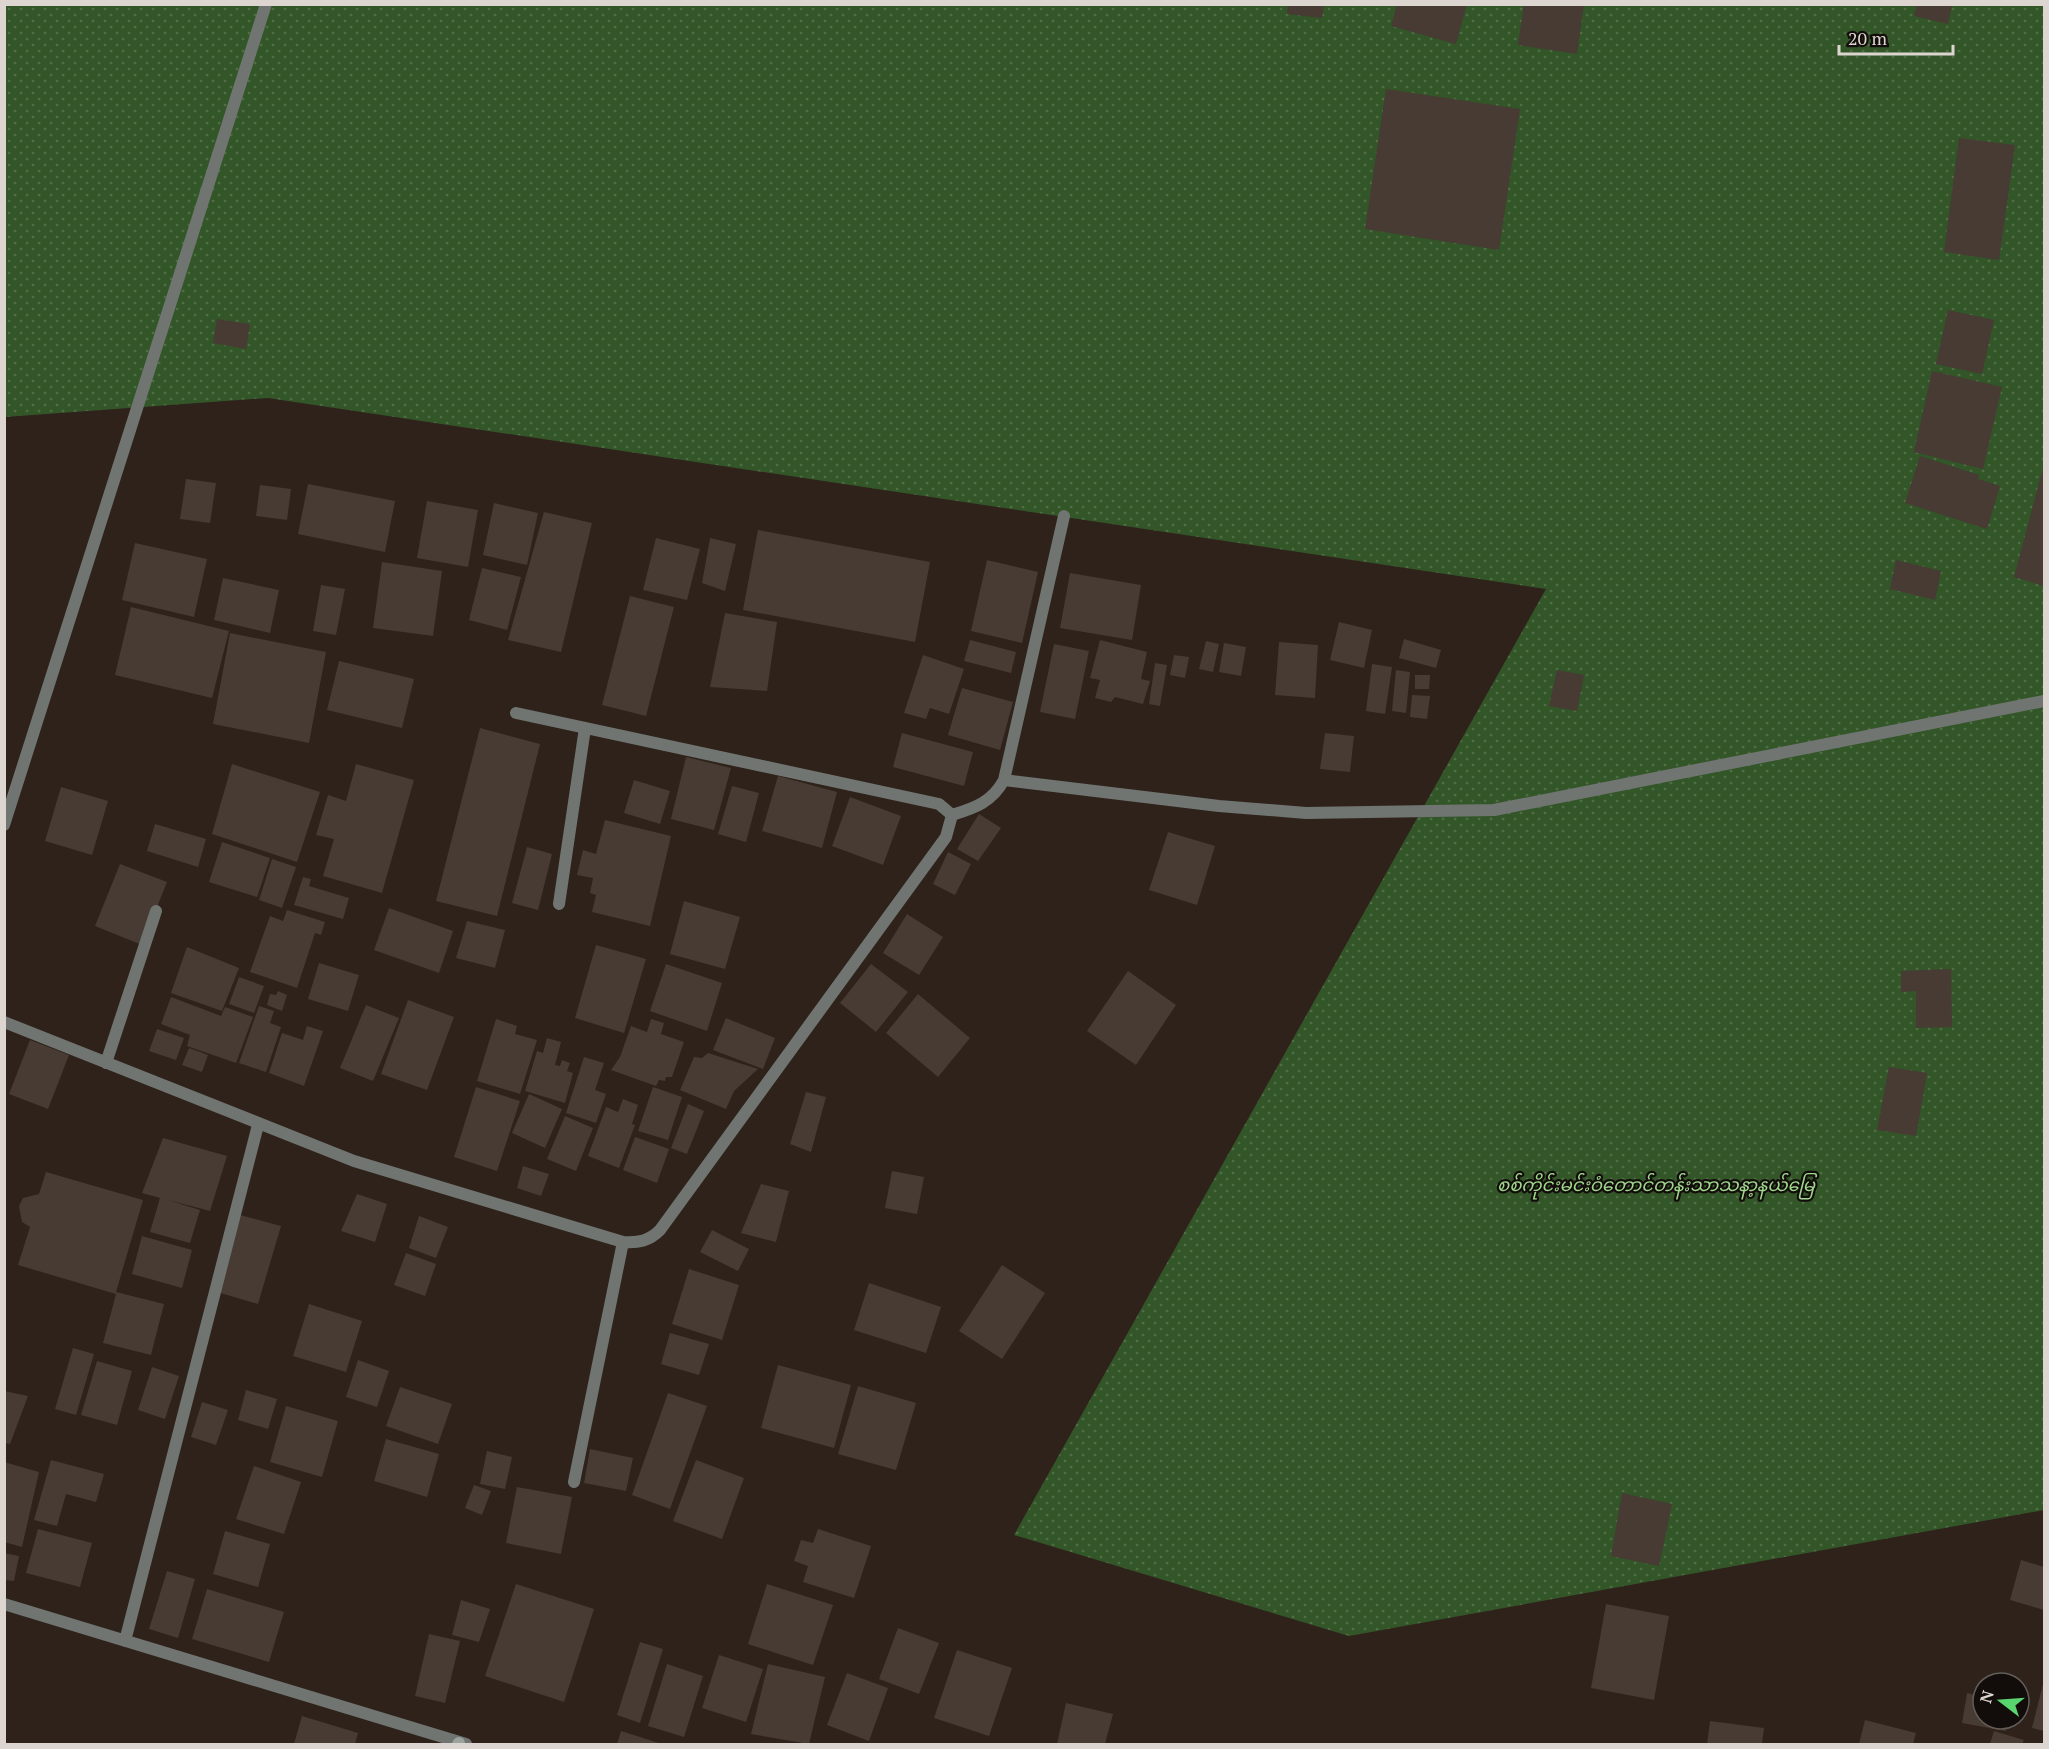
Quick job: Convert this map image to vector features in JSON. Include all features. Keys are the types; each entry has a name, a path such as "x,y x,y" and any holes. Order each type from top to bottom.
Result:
{"street":[{"path":"4,825 266,4"},
{"path":"952,814 978,807 996,794 1004,780 1064,516"},
{"path":"1004,780 1219,806 1306,813 1494,810 2044,701"},
{"path":"516,713 939,804 952,814"},
{"path":"559,904 585,728"},
{"path":"4,1022 258,1125 354,1161 623,1242 642,1242 652,1238 660,1230 946,837 952,814"},
{"path":"106,1063 156,911"},
{"path":"125,1641 258,1125"},
{"path":"574,1482 623,1242"},
{"path":"4,1604 461,1744"}],"green space":[{"name":"စစ်ကိုင်းမင်းဝံတောင်တန်းသာသနာ့နယ်မြေ","path":"5,5 2044,5 2044,1510 1349,1636 1014,1535 1546,589 268,398 5,417"}],"building":[{"path":"1288,4 1324,4 1322,18 1287,14"},
{"path":"1397,4 1467,4 1456,44 1391,26"},
{"path":"1524,4 1584,4 1577,54 1518,45"},
{"path":"1917,4 1952,4 1948,24 1914,16"},
{"path":"1386,89 1520,109 1499,250 1365,229"},
{"path":"1959,138 2015,145 1999,260 1944,252"},
{"path":"1948,310 1994,320 1982,374 1936,364"},
{"path":"217,319 250,324 246,349 213,343"},
{"path":"1932,371 2002,387 1983,469 1914,452"},
{"path":"1920,456 1979,475 1978,479 2000,486 1987,529 1905,503"},
{"path":"2044,464 2044,586 2014,577"},
{"path":"186,479 216,483 210,523 180,519"},
{"path":"308,484 395,501 385,552 298,534"},
{"path":"260,485 291,489 287,520 256,516"},
{"path":"427,501 478,510 468,567 417,558"},
{"path":"494,503 538,513 527,565 483,555"},
{"path":"544,512 592,523 561,652 508,640"},
{"path":"758,530 930,562 915,642 743,610"},
{"path":"656,538 700,549 687,600 643,590"},
{"path":"710,538 736,544 725,591 702,583"},
{"path":"135,543 207,559 194,617 122,600"},
{"path":"987,560 1038,572 1022,643 971,631"},
{"path":"1896,560 1941,571 1935,600 1890,589"},
{"path":"382,562 442,571 433,636 373,628"},
{"path":"482,568 521,577 507,630 469,620"},
{"path":"1070,573 1141,585 1132,640 1060,628"},
{"path":"223,578 279,590 270,633 214,620"},
{"path":"321,585 345,589 336,635 313,631"},
{"path":"630,596 674,607 646,716 602,705"},
{"path":"131,607 229,631 212,698 115,675"},
{"path":"725,613 777,622 767,691 710,687"},
{"path":"1339,622 1372,630 1364,668 1330,660"},
{"path":"230,633 326,652 309,743 213,724"},
{"path":"1404,639 1441,650 1436,668 1399,658"},
{"path":"970,640 1016,652 1011,673 964,661"},
{"path":"1100,640 1147,652 1141,679 1150,681 1143,704 1115,697 1111,702 1095,698 1100,680 1090,678"},
{"path":"1206,641 1219,644 1213,672 1199,669"},
{"path":"1279,642 1318,645 1315,698 1275,695"},
{"path":"1224,643 1246,647 1241,676 1219,672"},
{"path":"1054,644 1089,651 1075,719 1040,712"},
{"path":"923,655 964,669 949,714 930,708 926,719 904,713"},
{"path":"1174,655 1189,657 1185,678 1170,675"},
{"path":"339,661 414,679 402,728 327,710"},
{"path":"1155,663 1167,665 1160,706 1149,704"},
{"path":"1372,664 1392,667 1385,714 1366,711"},
{"path":"1396,670 1410,672 1406,713 1392,711"},
{"path":"1557,670 1584,675 1577,711 1549,706"},
{"path":"1415,675 1430,675 1429,689 1415,689"},
{"path":"962,688 1013,702 1000,750 948,735"},
{"path":"1412,695 1430,696 1427,719 1410,717"},
{"path":"480,728 540,744 497,916 436,901"},
{"path":"902,733 973,752 964,786 893,767"},
{"path":"1325,733 1354,736 1350,772 1320,769"},
{"path":"686,757 731,768 714,830 671,819"},
{"path":"232,764 320,792 297,862 212,834"},
{"path":"356,764 414,780 382,893 323,876 334,839 316,835 328,795 346,801"},
{"path":"778,776 837,792 822,848 762,831"},
{"path":"634,780 670,791 660,824 624,813"},
{"path":"732,786 759,793 746,842 718,834"},
{"path":"61,787 108,801 92,855 45,841"},
{"path":"850,797 901,816 883,865 832,846"},
{"path":"979,814 1001,828 978,861 957,849"},
{"path":"605,820 671,836 650,926 592,912 596,895 590,893 593,878 577,875 583,850 596,854"},
{"path":"155,824 206,839 198,867 147,851"},
{"path":"1168,832 1215,846 1197,905 1149,890"},
{"path":"222,842 270,858 257,897 209,882"},
{"path":"527,847 552,854 538,910 512,903"},
{"path":"948,852 971,864 955,895 933,884"},
{"path":"272,859 296,867 282,908 259,900"},
{"path":"120,864 167,882 142,945 95,926"},
{"path":"303,877 311,879 309,886 349,898 343,919 294,905"},
{"path":"684,901 740,917 725,969 670,954"},
{"path":"389,908 453,931 439,973 374,950"},
{"path":"287,910 325,922 321,935 315,933 297,988 250,972 270,916 283,921"},
{"path":"907,914 943,937 919,975 883,953"},
{"path":"467,921 505,930 495,968 456,958"},
{"path":"596,945 646,959 624,1033 575,1018"},
{"path":"187,947 239,968 222,1011 171,993"},
{"path":"319,963 359,975 348,1011 308,999"},
{"path":"666,964 722,983 707,1031 650,1011"},
{"path":"871,964 908,992 876,1032 840,1003"},
{"path":"1951,969 1952,1027 1916,1028 1916,991 1901,992 1901,971"},
{"path":"1128,971 1176,1005 1136,1065 1087,1031"},
{"path":"239,977 264,986 254,1013 229,1004"},
{"path":"278,991 287,995 282,1011 267,1005 270,994 276,995"},
{"path":"918,994 970,1038 938,1077 886,1033"},
{"path":"171,997 221,1016 225,1007 253,1017 236,1063 187,1046 190,1035 161,1024"},
{"path":"408,1000 454,1017 427,1090 381,1074"},
{"path":"366,1005 399,1018 373,1081 340,1068"},
{"path":"259,1006 274,1011 270,1023 281,1027 266,1072 239,1063"},
{"path":"726,1018 775,1038 763,1069 713,1050"},
{"path":"496,1019 517,1026 515,1034 537,1040 520,1094 477,1081"},
{"path":"651,1019 664,1023 661,1034 684,1042 672,1077 666,1077 665,1081 659,1080 656,1086 611,1070 620,1057 631,1026 647,1032"},
{"path":"307,1026 323,1031 304,1086 269,1073 282,1033 303,1040"},
{"path":"157,1029 184,1038 176,1060 149,1051"},
{"path":"547,1038 561,1042 555,1065 560,1066 562,1060 570,1063 567,1071 573,1073 565,1103 525,1091 537,1051 543,1053"},
{"path":"30,1040 69,1055 48,1109 9,1094"},
{"path":"189,1048 208,1055 202,1072 182,1065"},
{"path":"708,1053 758,1069 734,1091 726,1109 680,1090 694,1057 702,1058"},
{"path":"584,1057 604,1063 595,1090 606,1094 596,1123 566,1113"},
{"path":"1889,1067 1927,1073 1916,1136 1877,1130"},
{"path":"476,1087 520,1101 497,1171 454,1157"},
{"path":"653,1087 682,1097 668,1140 638,1131"},
{"path":"806,1092 826,1097 811,1152 790,1144"},
{"path":"529,1094 562,1109 545,1148 512,1133"},
{"path":"623,1099 638,1105 632,1124 635,1125 619,1168 588,1156 606,1107 618,1112"},
{"path":"688,1104 704,1111 687,1154 671,1148"},
{"path":"565,1116 593,1128 576,1171 547,1159"},
{"path":"635,1137 669,1149 657,1183 623,1170"},
{"path":"163,1138 227,1156 210,1211 168,1200 200,1210 190,1243 150,1232 160,1198 142,1193"},
{"path":"523,1166 549,1174 541,1196 517,1188"},
{"path":"892,1171 924,1177 917,1214 885,1208"},
{"path":"46,1172 143,1200 116,1292 164,1304 151,1355 103,1343 116,1294 18,1265 30,1227 22,1222 19,1206 23,1198 39,1194"},
{"path":"761,1184 789,1191 776,1242 741,1233"},
{"path":"357,1194 387,1204 375,1242 341,1231"},
{"path":"240,1215 281,1226 258,1304 217,1292"},
{"path":"419,1216 448,1227 436,1258 409,1248"},
{"path":"712,1230 749,1249 738,1271 700,1252"},
{"path":"142,1236 192,1250 182,1288 132,1274"},
{"path":"406,1253 436,1264 425,1296 394,1285"},
{"path":"1002,1265 1045,1293 1002,1359 959,1331"},
{"path":"689,1269 739,1285 722,1340 672,1324"},
{"path":"869,1283 941,1307 926,1353 854,1330"},
{"path":"309,1304 362,1321 346,1372 293,1356"},
{"path":"670,1333 709,1344 699,1375 661,1364"},
{"path":"73,1348 94,1354 76,1415 55,1409"},
{"path":"358,1360 389,1371 377,1407 346,1397"},
{"path":"97,1361 132,1371 117,1425 81,1415"},
{"path":"778,1365 851,1385 834,1448 761,1428"},
{"path":"152,1367 179,1376 165,1419 138,1410"},
{"path":"858,1386 916,1403 896,1470 838,1454"},
{"path":"400,1387 452,1404 438,1444 386,1426"},
{"path":"246,1390 277,1399 268,1429 238,1420"},
{"path":"4,1391 28,1396 10,1444 4,1443"},
{"path":"668,1393 707,1406 670,1509 632,1495"},
{"path":"202,1402 228,1410 216,1445 191,1437"},
{"path":"286,1406 338,1421 322,1477 270,1462"},
{"path":"386,1439 439,1454 427,1497 374,1481"},
{"path":"590,1449 633,1458 626,1491 584,1483"},
{"path":"487,1451 512,1457 505,1489 480,1484"},
{"path":"51,1460 104,1474 96,1502 66,1494 57,1526 34,1520"},
{"path":"696,1460 744,1478 722,1539 673,1521"},
{"path":"4,1462 39,1472 22,1547 4,1542"},
{"path":"254,1466 301,1482 284,1534 236,1519"},
{"path":"474,1485 491,1491 482,1515 465,1508"},
{"path":"517,1487 572,1497 561,1554 506,1543"},
{"path":"1622,1493 1672,1504 1659,1566 1611,1556"},
{"path":"38,1529 92,1543 80,1587 26,1573"},
{"path":"818,1529 871,1546 854,1598 803,1582 808,1566 794,1561 801,1540 813,1543"},
{"path":"225,1531 270,1544 258,1587 213,1574"},
{"path":"4,1553 19,1556 14,1581 4,1580"},
{"path":"2021,1560 2044,1567 2044,1610 2010,1600"},
{"path":"167,1571 195,1579 178,1638 149,1629"},
{"path":"516,1584 594,1609 564,1702 485,1676"},
{"path":"767,1584 833,1605 813,1665 748,1644"},
{"path":"207,1589 284,1612 269,1662 192,1639"},
{"path":"461,1600 490,1609 479,1642 452,1635"},
{"path":"1606,1604 1669,1616 1654,1700 1591,1688"},
{"path":"898,1628 939,1643 919,1694 879,1679"},
{"path":"429,1634 460,1641 445,1703 415,1696"},
{"path":"640,1642 663,1649 640,1723 617,1715"},
{"path":"957,1650 1012,1668 989,1736 934,1718"},
{"path":"719,1655 763,1669 746,1722 702,1708"},
{"path":"667,1664 703,1676 684,1737 648,1726"},
{"path":"768,1664 825,1677 809,1744 751,1734"},
{"path":"847,1673 888,1688 869,1741 827,1725"},
{"path":"2044,1680 2044,1731 2032,1728"},
{"path":"1967,1693 1971,1694 1971,1725 1962,1723"},
{"path":"1066,1703 1113,1714 1105,1744 1057,1744"},
{"path":"302,1716 358,1733 355,1744 294,1744"},
{"path":"1865,1720 1916,1733 1913,1744 1859,1744"},
{"path":"1710,1721 1764,1728 1762,1744 1707,1744"},
{"path":"621,1731 662,1744 617,1744"},
{"path":"1994,1731 2024,1740 2022,1744 1990,1744"}]}
